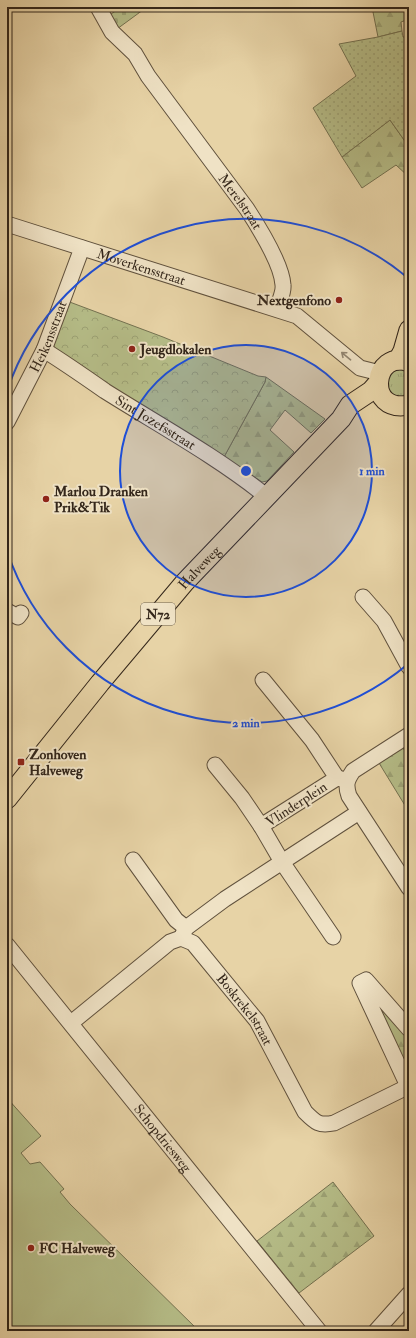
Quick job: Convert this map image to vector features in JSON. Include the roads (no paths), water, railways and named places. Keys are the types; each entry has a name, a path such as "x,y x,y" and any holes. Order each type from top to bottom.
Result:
{"main road":[{"name":"N72","path":"403,361 403,351 409,330"},
{"name":"Halveweg","path":"7,799 185,582 341,419 350,406 370,391 386,366 403,361"},
{"path":"379,378 379,392 388,403"},
{"name":"Halveweg","path":"341,419 378,403 388,403 394,406 409,405"}],"street":[{"name":"Merelstraat","path":"98,7 112,32 135,54 148,76 247,209 259,228 276,261 283,280 283,287 277,309"},
{"name":"Moverkensstraat","path":"7,224 277,309"},
{"name":"Heikensstraat","path":"7,422 44,350 82,248"},
{"path":"277,309 297,316 360,368 379,378"},
{"name":"Sint Jozefsstraat","path":"44,350 203,451 250,483 266,496"},
{"path":"363,597 384,621 409,667"},
{"path":"263,680 342,779 349,796 409,888"},
{"path":"342,779 409,735"},
{"path":"215,765 242,798 261,826"},
{"name":"Vlinderplein","path":"333,937 282,862 261,826 342,779"},
{"path":"71,1023 225,899 359,812"},
{"path":"133,860 184,933"},
{"name":"Boskrekelstraat","path":"184,933 257,1021 305,1112 314,1122 323,1125 334,1124 409,1086"},
{"name":"Schopdriesweg","path":"7,945 319,1331"},
{"path":"409,1029 366,980 360,983 409,1086"},
{"path":"376,1331 409,1294"}],"place":[{"name":"Nextgenfono","path":"339,300"},
{"name":"Jeugdlokalen","path":"132,349"},
{"name":"Marlou Dranken Prik&Tik","path":"46,499"},
{"name":"Zonhoven Halveweg","path":"21,762"},
{"name":"FC Halveweg","path":"31,1248"}]}
